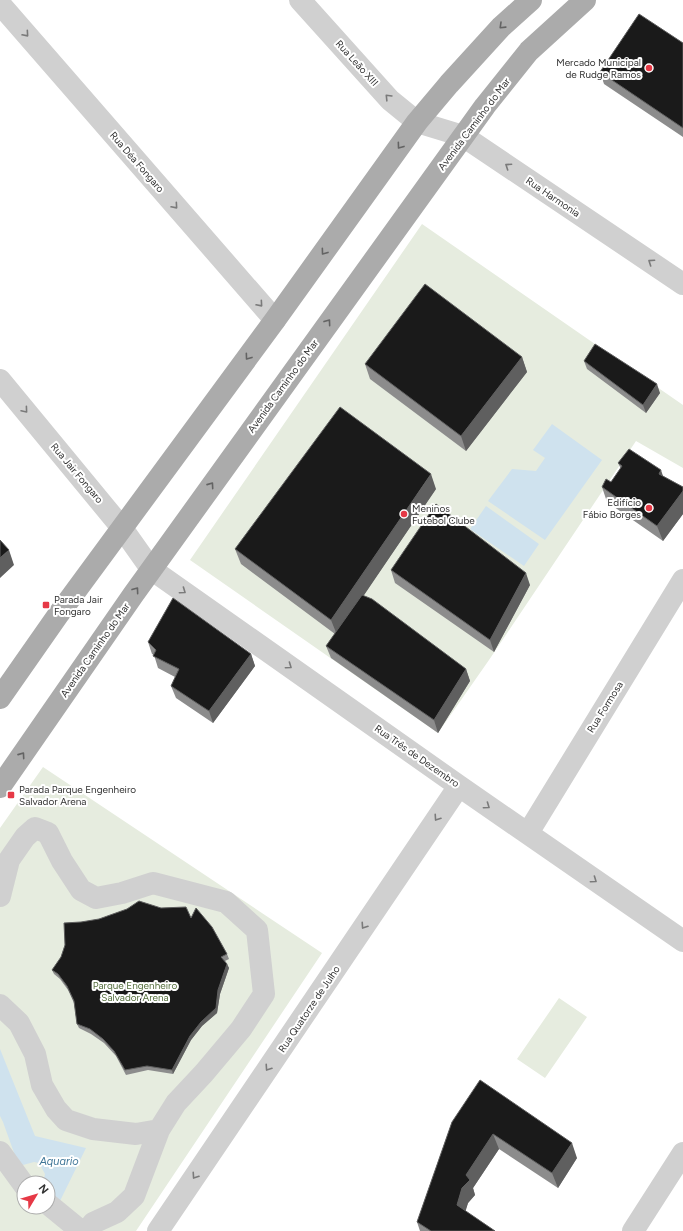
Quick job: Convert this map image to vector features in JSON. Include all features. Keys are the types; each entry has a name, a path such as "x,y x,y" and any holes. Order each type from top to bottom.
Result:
{"main road":[{"path":"0,698 417,122 501,27 531,0"},
{"name":"Avenida Caminho do Mar","path":"0,787 151,569 485,106 529,51 585,0"}],"street":[{"name":"Rua Leão XIII","path":"300,0 390,100 417,122"},
{"name":"Rua Déa Fongaro","path":"0,4 275,320"},
{"name":"Rua Harmonia","path":"417,122 463,136 683,284"},
{"name":"Rua Jair Fongaro","path":"0,380 122,528 151,569"},
{"name":"Rua Três de Dezembro","path":"151,569 683,942"},
{"name":"Rua Formosa","path":"528,833 683,580"},
{"name":"Rua Quatorze de Julho","path":"158,1231 459,786"},
{"path":"0,896 8,860 25,837 35,828 48,833 62,862 81,890 96,898 122,893 153,883 226,902 257,930 264,994 241,1029 204,1073 176,1103 159,1130 134,1196 117,1212 93,1223 87,1231"},
{"path":"0,1005 19,1023 35,1054 42,1085 56,1109 66,1120 93,1129 136,1134 159,1130"},
{"path":"0,1152 17,1175"},
{"path":"633,1231 683,1153"},
{"path":"56,1211 80,1231"}],"green space":[{"name":"Meninos Futebol Clube","path":"422,224 683,405 683,468 636,441 489,660 438,733 190,560"},
{"name":"Parque Engenheiro Salvador Arena","path":"43,767 322,953 136,1231 0,1231 0,828"},
{"path":"559,998 587,1017 545,1078 517,1059"}],"water":[{"path":"552,424 602,460 545,540 488,501 512,469 536,471 545,458 533,450"},
{"path":"486,506 539,544 524,566 470,529"},
{"name":"Aquario","path":"0,1049 35,1136 86,1148 59,1203 56,1200 56,1175 45,1175 39,1163 34,1162 23,1165 17,1161 0,1116"}],"building":[{"name":"Mercado Municipal de Rudge Ramos","path":"639,14 683,43 683,128 600,72"},
{"path":"425,284 522,357 461,436 365,364"},
{"path":"595,344 657,384 643,405 584,361"},
{"path":"340,407 431,474 331,620 235,549"},
{"name":"Edifício Fábio Borges","path":"629,449 661,470 659,474 683,487 683,491 657,526 602,487 606,479 611,482 622,466 618,463"},
{"path":"436,504 526,573 490,640 391,570"},
{"path":"0,540 9,550 0,558"},
{"path":"362,595 372,599 466,669 434,720 326,646"},
{"path":"173,598 251,654 209,711 171,686 179,669 153,656 156,650 148,642"},
{"path":"139,901 161,908 186,907 191,918 196,908 212,927 227,954 221,957 227,964 218,990 216,1008 201,1022 190,1036 172,1070 147,1066 125,1070 114,1051 103,1039 90,1029 77,1024 74,1001 67,986 58,974 52,970 61,957 65,945 64,923 99,919 127,909"},
{"path":"480,1080 572,1143 552,1173 493,1134 466,1175 470,1180 462,1188 457,1205 495,1231 431,1231 417,1222 452,1122"}],"place":[{"name":"Mercado Municipal de Rudge Ramos","path":"649,68"},
{"name":"Edifício Fábio Borges","path":"649,508"},
{"name":"Meninos Futebol Clube","path":"404,514"},
{"name":"Parada Jair Fongaro","path":"46,605"},
{"name":"Parada Parque Engenheiro Salvador Arena","path":"11,795"}]}
